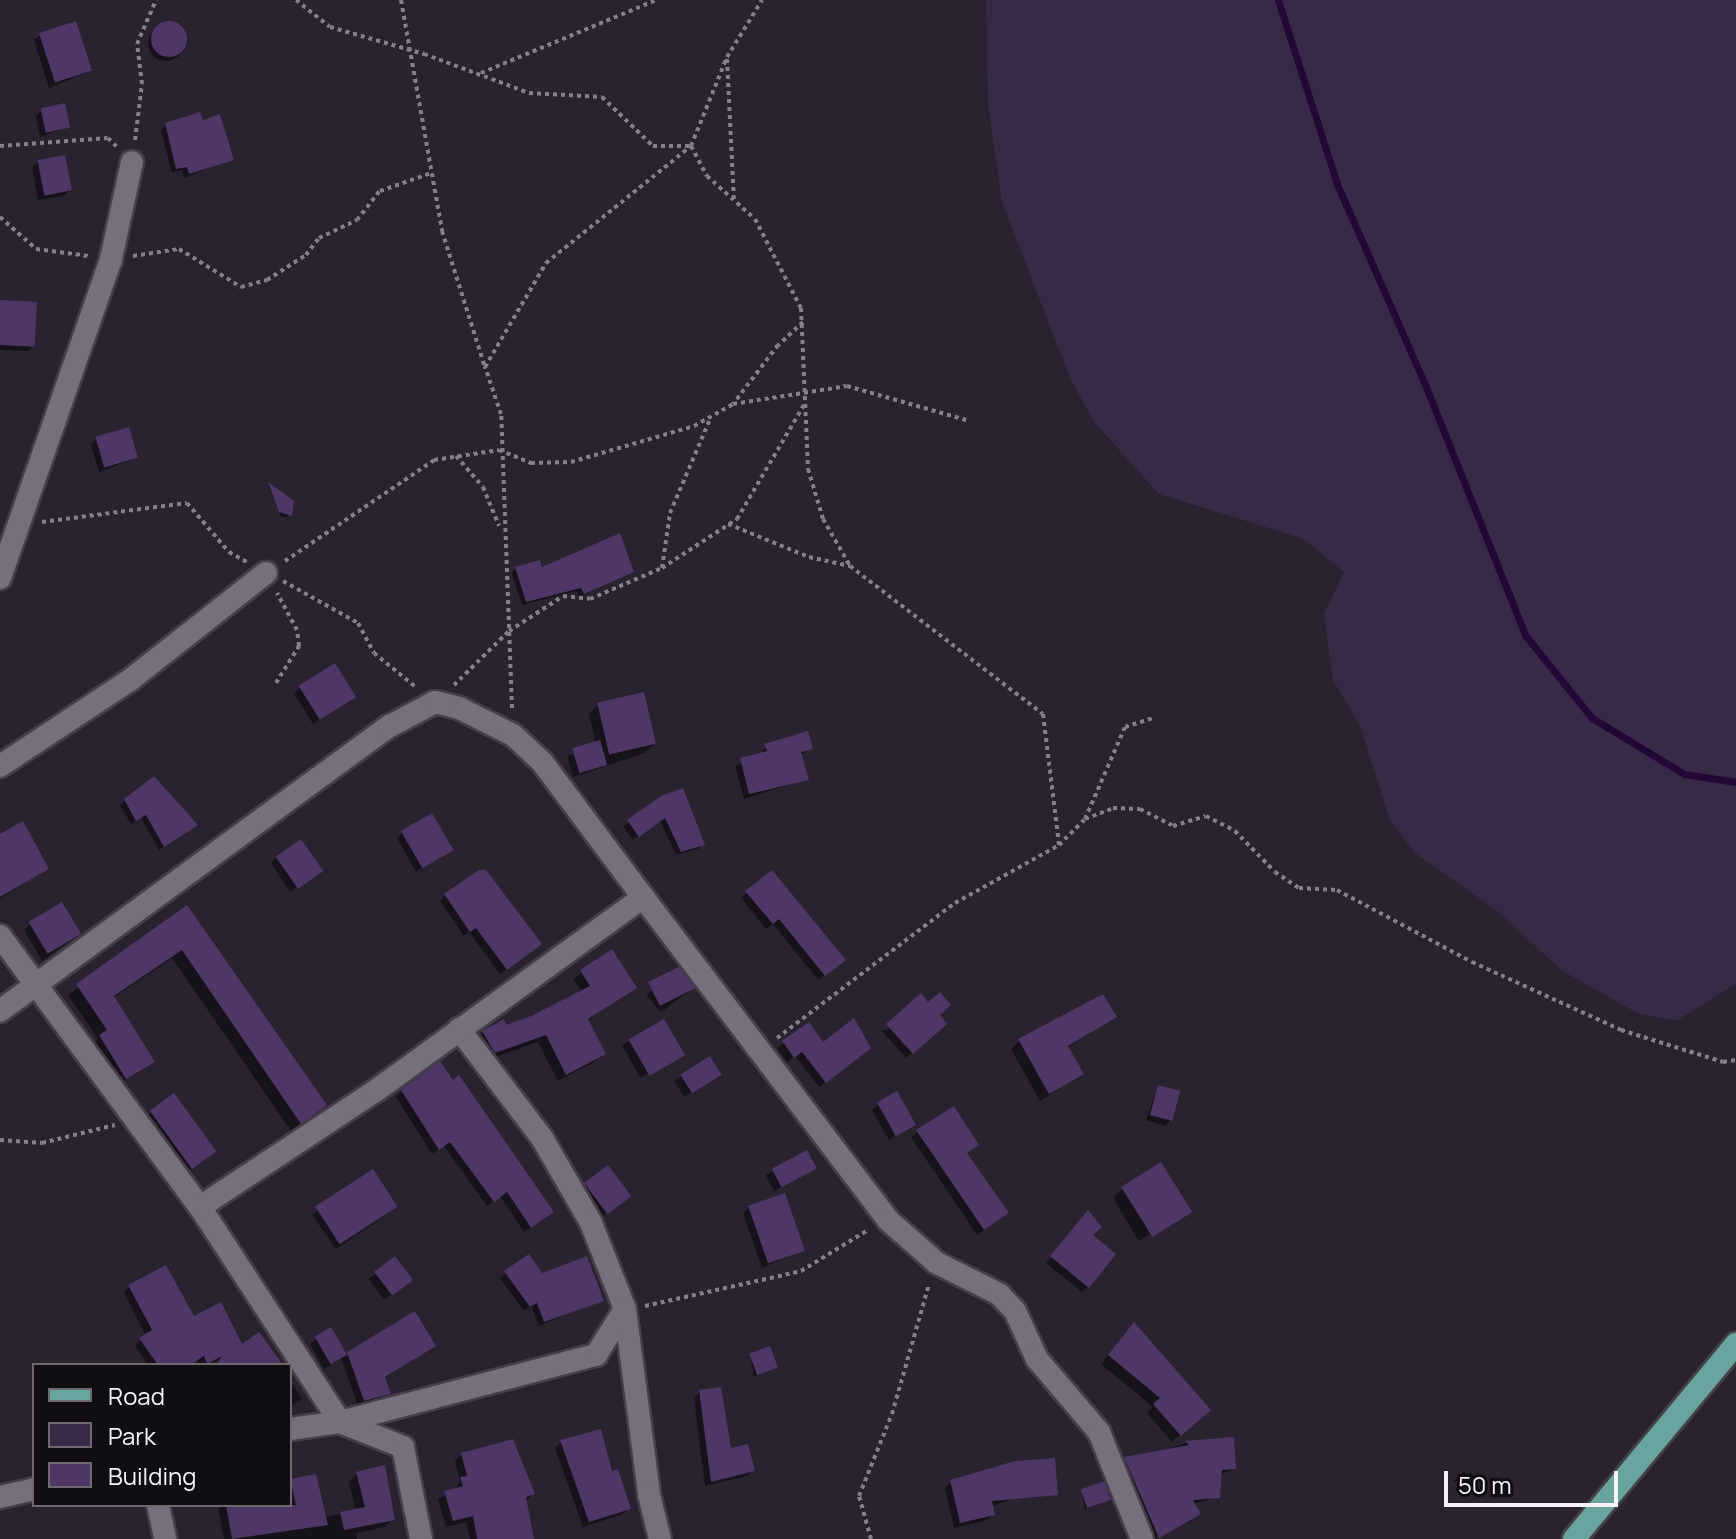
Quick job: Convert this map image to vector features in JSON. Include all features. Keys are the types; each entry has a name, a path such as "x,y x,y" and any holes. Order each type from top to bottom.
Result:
{"main road":[{"path":"1574,1539 1736,1344"}],"street":[{"path":"0,578 111,259 132,162"},
{"path":"0,766 130,680 266,573"},
{"path":"0,1011 390,726 435,702 459,708 513,735 542,762 888,1220 937,1263 999,1294 1015,1311 1037,1359 1099,1432 1142,1539"},
{"path":"200,1207 459,1029 643,897"},
{"path":"0,936 200,1207 340,1422 403,1447 421,1539"},
{"path":"459,1029 542,1138 591,1223 625,1309 649,1495 660,1539"},
{"path":"292,1429 340,1422 596,1355 625,1309"},
{"path":"0,1497 32,1489"},
{"path":"158,1507 165,1539"}],"path":[{"path":"132,162 142,84 137,44 156,0"},
{"path":"296,0 330,27 407,49 529,93 602,97 653,146 691,146"},
{"path":"401,0 407,49 442,231 501,414 501,531 513,735"},
{"path":"479,74 656,0"},
{"path":"485,367 546,263 691,146 727,57 762,0"},
{"path":"727,57 734,201"},
{"path":"0,146 108,138 132,162"},
{"path":"691,146 707,176 755,219 781,261 803,322 808,469 823,519 850,566 1043,714 1059,845"},
{"path":"0,217 36,249 111,259 179,249 241,287 267,280 306,255 319,238 357,220 380,191 431,173"},
{"path":"733,404 778,345 803,322"},
{"path":"266,573 434,460 499,450 531,463 571,462 626,449 711,417 733,404 804,389 847,386 966,420"},
{"path":"19,525 187,503 229,552 326,601 358,623 374,653 435,702 509,631 563,596 590,599 662,568 728,524 767,472 804,405"},
{"path":"662,568 670,513 711,417"},
{"path":"456,456 483,487 501,531"},
{"path":"728,524 809,557 850,566"},
{"path":"266,573 297,630 299,646 276,683"},
{"path":"759,1051 955,903 1059,845 1085,819 1125,727 1153,718"},
{"path":"1085,819 1113,808 1140,809 1173,826 1206,816 1235,831 1275,872 1299,888 1337,890 1472,962 1621,1030 1723,1062 1736,1060"},
{"path":"0,1140 42,1143 136,1119"},
{"path":"625,1309 801,1271 888,1220"},
{"path":"871,1539 859,1496 892,1414 907,1347 937,1263"}],"green space":[{"path":"986,0 1736,0 1736,984 1676,1021 1637,1013 1561,970 1500,913 1415,853 1390,820 1360,725 1333,680 1324,614 1344,572 1304,539 1159,494 1094,422 1070,378 1002,202 988,105"}],"building":[{"path":"76,21 92,70 55,83 39,33"},
{"path":"169,21 182,26 187,39 182,52 169,57 156,52 151,39 156,26"},
{"path":"65,103 70,127 46,133 41,108"},
{"path":"200,112 203,120 220,114 234,160 189,174 187,167 176,169 165,123"},
{"path":"65,155 72,190 44,196 38,160"},
{"path":"0,300 37,302 35,347 0,345"},
{"path":"129,427 138,458 104,467 95,437"},
{"path":"268,482 294,501 292,516 279,512"},
{"path":"620,533 634,572 584,594 581,588 526,602 515,567 540,560 542,567"},
{"path":"335,663 356,697 320,720 299,686"},
{"path":"644,692 656,744 609,754 597,703"},
{"path":"808,731 813,749 801,752 809,780 749,794 740,758 767,751 764,744"},
{"path":"600,740 607,765 579,773 572,748"},
{"path":"154,776 198,825 164,847 146,815 136,821 124,799"},
{"path":"683,788 705,845 681,852 665,818 639,837 627,820 661,796"},
{"path":"432,813 454,850 422,868 401,831"},
{"path":"23,821 49,869 0,897 0,834"},
{"path":"301,839 323,871 298,889 276,857"},
{"path":"479,870 486,870 542,944 507,970 476,928 470,932 444,894"},
{"path":"772,870 846,960 825,976 779,919 773,924 745,891"},
{"path":"62,902 81,934 48,954 29,922"},
{"path":"187,905 327,1105 301,1124 182,950 114,996 155,1062 126,1079 99,1035 107,1030 76,984"},
{"path":"612,949 637,988 588,1019 606,1054 566,1075 546,1035 495,1053 482,1031 504,1019 506,1025 531,1016 590,986 580,970"},
{"path":"679,967 695,988 660,1006 648,982"},
{"path":"940,992 951,1005 940,1015 947,1024 913,1054 886,1024 921,993 928,1002"},
{"path":"1103,994 1117,1017 1068,1046 1084,1074 1049,1094 1018,1039"},
{"path":"854,1018 871,1048 826,1083 802,1052 794,1058 782,1041 809,1022 823,1042"},
{"path":"664,1019 685,1055 649,1076 628,1040"},
{"path":"710,1056 722,1075 692,1093 680,1075"},
{"path":"440,1061 453,1080 459,1075 554,1212 531,1228 507,1192 494,1202 450,1142 439,1150 401,1090"},
{"path":"1158,1085 1180,1091 1172,1121 1150,1115"},
{"path":"897,1091 916,1125 896,1136 877,1102"},
{"path":"174,1093 216,1151 192,1169 150,1111"},
{"path":"954,1106 979,1145 967,1153 1009,1213 984,1230 916,1130"},
{"path":"807,1150 817,1169 782,1187 772,1169"},
{"path":"1161,1162 1192,1212 1152,1237 1121,1187"},
{"path":"608,1165 631,1196 608,1214 584,1183"},
{"path":"373,1169 398,1207 340,1244 315,1207"},
{"path":"785,1193 805,1251 768,1263 748,1206"},
{"path":"1088,1210 1102,1227 1093,1235 1116,1254 1089,1288 1050,1256"},
{"path":"529,1254 542,1273 587,1256 604,1301 544,1322 537,1303 530,1307 504,1271"},
{"path":"395,1256 413,1280 392,1296 374,1272"},
{"path":"166,1265 194,1316 221,1302 242,1344 259,1332 282,1363 217,1363 222,1356 207,1363 204,1356 193,1363 157,1363 139,1338 152,1330 128,1285"},
{"path":"415,1311 436,1346 385,1377 391,1394 364,1401 347,1352"},
{"path":"1134,1322 1211,1410 1181,1436 1153,1404 1160,1398 1108,1355"},
{"path":"331,1327 347,1355 331,1364 315,1336"},
{"path":"770,1346 778,1368 757,1375 749,1354"},
{"path":"721,1387 731,1448 748,1444 755,1471 711,1482 699,1390"},
{"path":"601,1429 612,1471 618,1469 631,1509 589,1522 560,1440"},
{"path":"1234,1437 1236,1469 1222,1470 1220,1498 1193,1500 1201,1514 1159,1538 1124,1457 1189,1445 1185,1441"},
{"path":"513,1439 535,1494 526,1497 534,1539 477,1539 473,1516 453,1521 444,1491 463,1486 460,1477 467,1476 461,1453"},
{"path":"1055,1458 1058,1495 992,1501 995,1515 960,1523 950,1480 1015,1461"},
{"path":"385,1465 395,1520 344,1530 340,1512 365,1507 356,1472"},
{"path":"316,1474 328,1525 232,1539 226,1507 292,1507 296,1505 292,1479"},
{"path":"1104,1481 1111,1500 1087,1508 1081,1490"}],"waterway":[{"path":"1278,0 1337,184 1424,382 1525,635 1592,718 1684,774 1736,782"}]}
